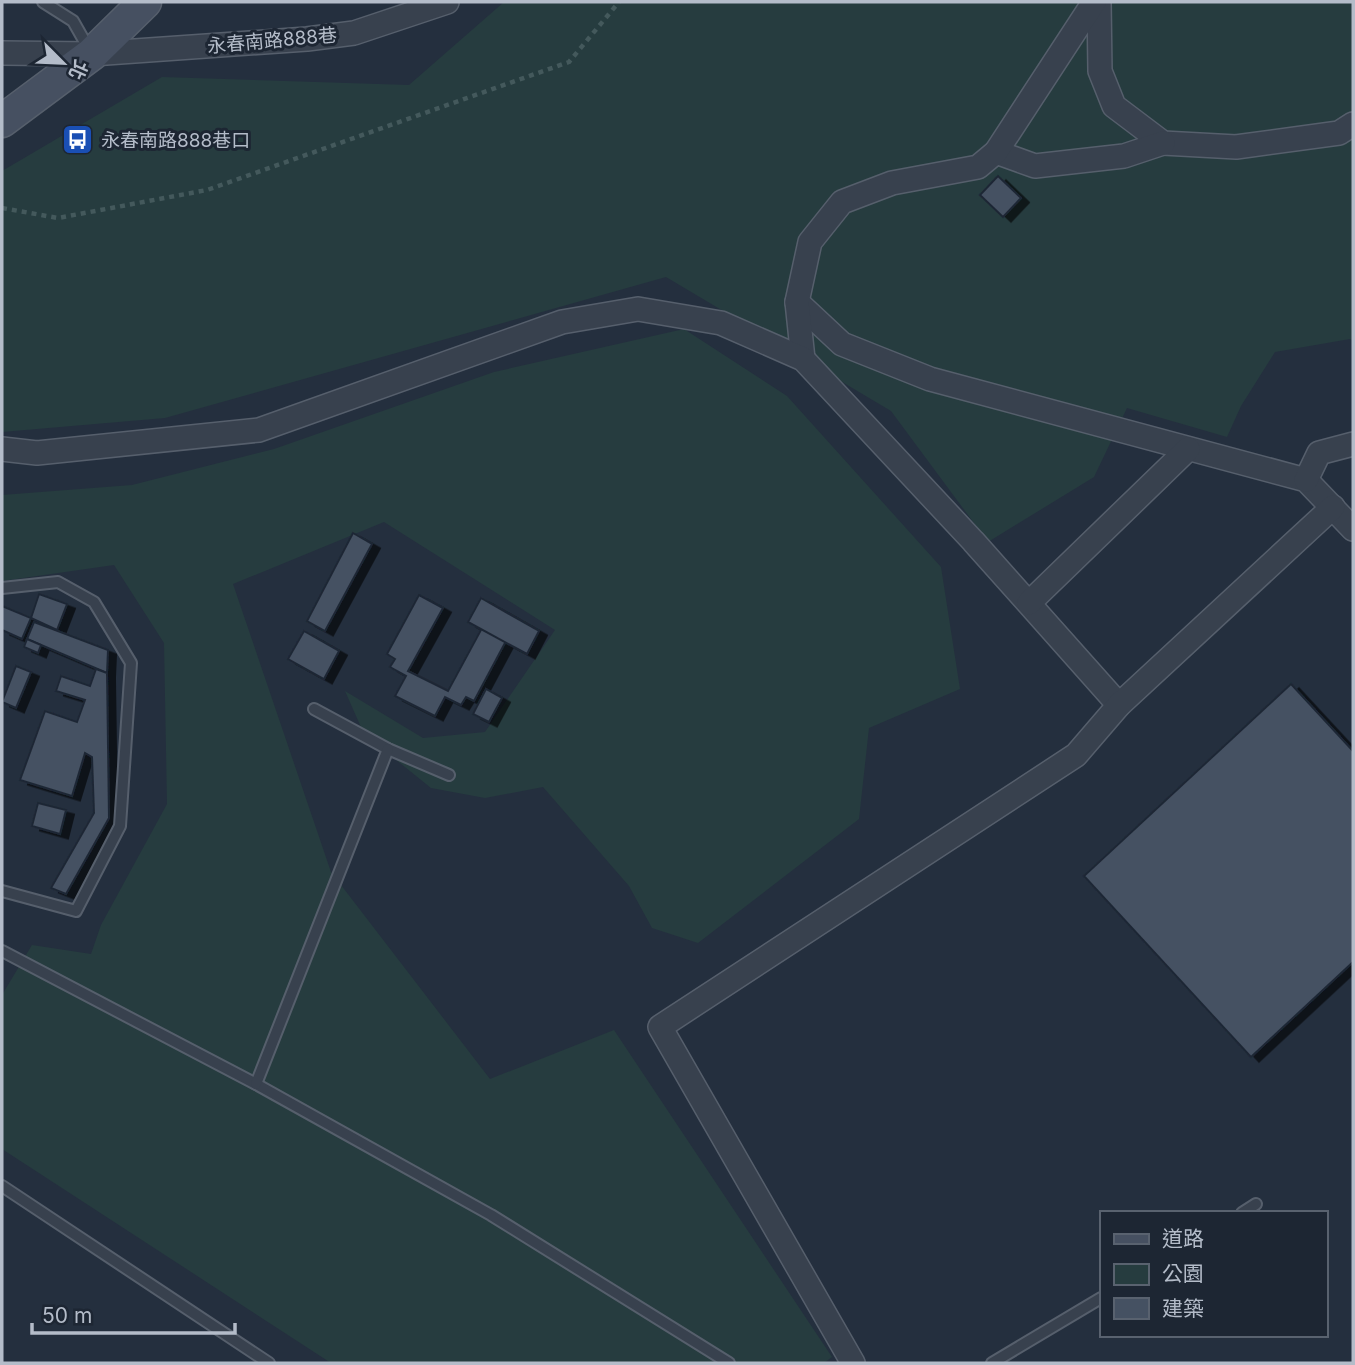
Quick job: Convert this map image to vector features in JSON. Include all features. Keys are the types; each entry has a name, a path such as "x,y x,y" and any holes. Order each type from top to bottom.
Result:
{"street":[{"path":"92,54 120,2"},
{"path":"2,121 92,54 145,2"},
{"name":"永春南路888巷","path":"2,53 92,54 354,33 447,2"},
{"path":"1096,2 1100,71 1114,106 1163,143"},
{"path":"803,359 797,302 810,242 842,202 892,183 978,167 996,152 1096,2"},
{"path":"996,152 1035,166 1124,156 1163,143 1236,147 1339,133 1353,124"},
{"path":"797,302 842,344 930,379 1306,481 1353,528"},
{"path":"2,449 37,453 259,430 562,322 638,309 721,323 803,359 1029,603 1119,705"},
{"path":"1306,481 1319,453 1353,444"},
{"path":"1029,603 1188,449"},
{"path":"853,1363 660,1027 1076,755 1119,705 1333,507"}],"lane":[{"path":"43,2 73,21 92,54"},
{"path":"2,588 58,582 94,602 131,663 120,826 76,911 2,891"},
{"path":"314,709 388,749 449,775"},
{"path":"256,1084 388,749"},
{"path":"2,951 256,1084 491,1215 729,1363"},
{"path":"2,1186 269,1363"},
{"path":"1245,1211 1256,1204"},
{"path":"992,1363 1100,1299"}],"path":[{"path":"2,208 58,218 207,190 569,62 620,2"}],"green space":[{"path":"504,2 1353,2 1353,341 1350,339 1275,352 1241,406 1227,437 1127,408 1094,477 988,542 891,411 666,277 165,418 2,432 2,171 162,77 409,85"},
{"path":"684,329 787,396 941,567 960,689 869,728 859,819 698,943 652,928 629,886 543,787 485,798 431,788 364,734 345,691 423,738 485,732 555,630 384,522 233,584 331,872 490,1079 614,1030 832,1357 824,1363 331,1363 2,1149 2,995 32,945 91,954 101,925 167,804 164,643 114,565 2,581 2,495 132,485 274,449 494,372"}],"building":[{"path":"998,176 1021,198 1003,217 980,195"},
{"path":"353,533 372,544 325,631 307,621"},
{"path":"39,594 67,604 57,630 31,618"},
{"path":"419,595 443,608 408,671 448,691 482,628 506,641 474,701 466,697 461,705 445,697 435,716 395,696 406,676 390,667 395,659 387,654"},
{"path":"481,598 539,631 527,654 468,622"},
{"path":"2,606 31,618 22,639 2,630"},
{"path":"34,622 108,650 107,673 27,639"},
{"path":"304,631 339,651 324,679 288,659"},
{"path":"27,639 41,645 38,653 24,647"},
{"path":"16,666 31,672 16,708 2,702"},
{"path":"96,669 107,673 109,818 66,894 51,888 94,813 92,757 85,753 72,796 20,780 45,711 77,722 85,700 56,691 61,676 90,686"},
{"path":"1291,684 1353,751 1353,962 1251,1057 1084,876"},
{"path":"486,689 502,698 489,722 473,714"},
{"path":"38,803 66,810 60,834 32,826"}],"place":[{"name":"永春南路888巷口","path":"78,140"}]}
